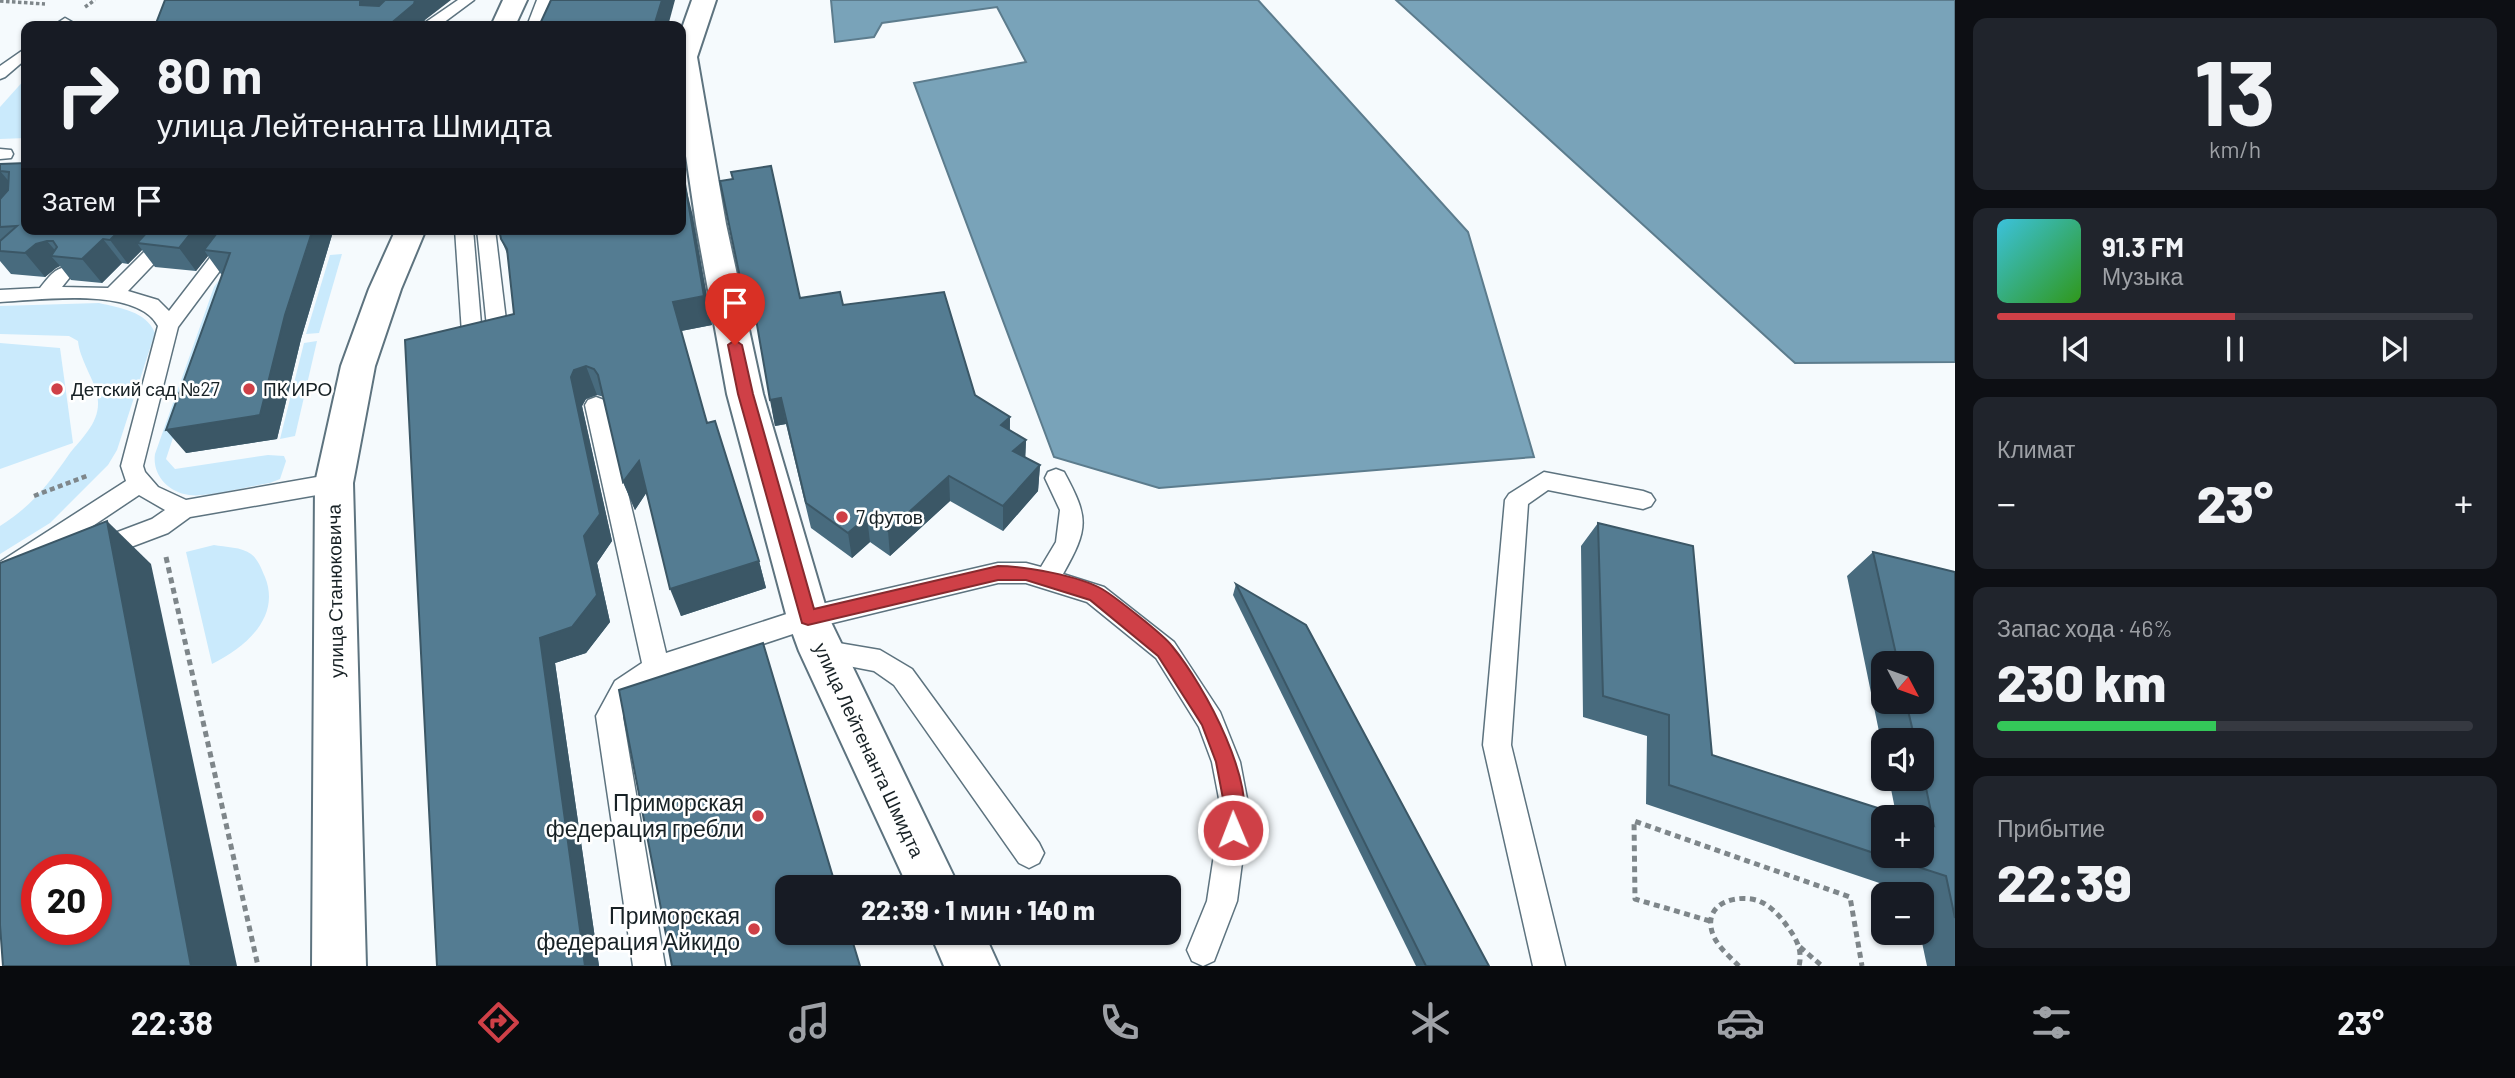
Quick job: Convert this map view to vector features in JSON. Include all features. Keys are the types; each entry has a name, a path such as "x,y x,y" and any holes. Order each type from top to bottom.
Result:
{"street":[{"path":"505,21 515,0"},
{"name":"улица Лейтенанта Шмидта","path":"686,45 704,0"},
{"name":"улица Лейтенанта Шмидта","path":"686,69 711,224 745,394 815,634 928,875"},
{"name":"улица Станюковича","path":"339,966 334,484 358,366 385,289 408,235"},
{"path":"962,945 972,966"}],"lane":[{"path":"437,21 467,0"},
{"path":"536,21 544,0"},
{"path":"0,74 21,56"},
{"path":"112,296 172,235"},
{"path":"184,509 150,494 140,483 132,466 168,326 237,235"},
{"path":"464,235 473,348"},
{"path":"487,235 498,337"},
{"path":"45,293 65,272"},
{"path":"0,296 45,293 139,300 153,306 168,326"},
{"path":"596,405 656,668"},
{"path":"1047,579 1068,542 1072,510 1056,478"},
{"path":"1549,966 1497,745 1517,500 1544,481 1643,500"},
{"path":"0,575 140,483"},
{"path":"79,557 160,526 184,509 334,484"},
{"path":"649,966 609,716 624,689 656,668 815,634 998,573 1026,573 1095,594 1165,650 1210,721 1226,762 1235,809 1222,901 1203,950"},
{"path":"815,634 880,661 903,677 1028,853"},
{"path":"0,945 2,966"}],"path":[{"path":"88,5 94,0"},
{"path":"0,1 25,3"},
{"path":"160,526 257,966"},
{"path":"1710,921 1635,899 1634,821 1850,897 1862,966"},
{"path":"1739,966 1723,951 1710,921 1713,910 1720,901 1731,897 1744,897 1774,912 1788,924 1799,946 1822,966"},
{"path":"1799,946 1799,966"}],"shaded area":[{"path":"831,0 1258,0 1468,232 1534,457 1159,488 1054,457 914,83 1026,62 997,7 882,23 874,37 835,42"},
{"path":"1396,0 1955,0 1955,362 1795,363"},
{"path":"21,84 21,138 0,139 0,107"},
{"path":"342,254 319,333 306,334 330,255"},
{"path":"230,265 166,459 175,469 268,455 284,456 286,461 280,479 270,483 217,493 189,495 174,490 163,481 156,469 155,454 214,287"},
{"path":"99,303 139,315 155,333 117,450 108,465 50,523 0,554 0,526 22,510 47,485 96,417 98,402 78,341 69,336 0,334 0,306"},
{"path":"317,341 295,436 280,439 304,343"},
{"path":"0,343 60,348 73,443 0,469"},
{"path":"214,545 251,554 261,568 269,592 264,618 257,629 237,649 212,664 186,552"}],"building":[{"path":"165,0 362,0 360,5 379,6 385,0 415,0 414,4 394,21 157,21"},
{"path":"551,0 662,0 656,21 541,21"},
{"path":"21,163 21,235 115,235 110,240 103,239 82,259 51,256 57,247 53,241 36,244 25,253 0,251 0,241 17,226 0,227 0,199 8,190 9,172 0,171 0,164"},
{"path":"771,166 800,298 840,292 843,305 944,292 975,395 1010,417 1001,425 1026,440 1013,451 1040,465 1003,506 949,476 888,531 867,517 848,533 806,503 781,398 770,400 751,290 743,292 720,181 733,179 731,172"},
{"path":"686,190 704,296 673,302 707,423 715,421 759,561 670,589 639,461 623,482 598,375 594,369 586,366 574,370 571,377 600,514 584,536 597,595 572,627 540,638 585,966 437,966 405,340 514,314 507,249 500,235 686,235"},
{"path":"144,235 189,235 179,248 137,243"},
{"name":"ПК ИРО","path":"215,235 311,235 285,315 260,415 166,430 230,253 204,250"},
{"path":"107,521 191,966 3,966 0,925 0,563"},
{"path":"1598,523 1693,546 1712,755 1871,806 1871,852 1669,785 1669,715 1603,696"},
{"path":"1873,552 1955,572 1955,918 1946,876 1921,868 1934,868 1934,805 1930,805 1927,791 1934,791 1934,728 1912,728 1909,714 1934,714 1934,651 1895,651"},
{"path":"1236,584 1306,625 1489,966 1426,966"},
{"path":"763,643 832,875 775,875 775,945 854,945 860,966 672,966 619,690"}],"place":[{"name":"Детский сад №27","path":"57,389"},
{"name":"ПК ИРО","path":"249,389"},
{"name":"7 футов","path":"842,517"},
{"name":"Приморская федерация гребли","path":"758,816"},
{"name":"Приморская федерация Айкидо","path":"754,929"}],"route":[{"path":"735,345 745,394 808,618 998,573 1026,573 1095,594 1165,650 1210,721 1226,762 1235,809 1233,830"}]}
